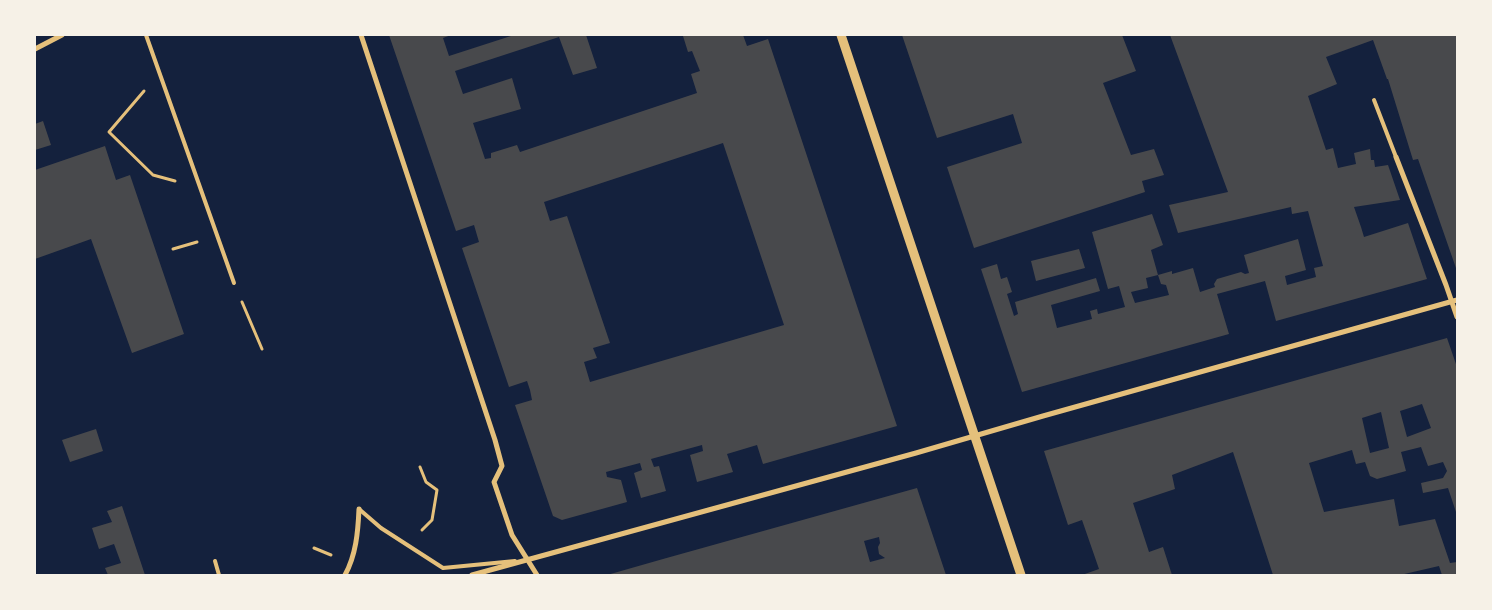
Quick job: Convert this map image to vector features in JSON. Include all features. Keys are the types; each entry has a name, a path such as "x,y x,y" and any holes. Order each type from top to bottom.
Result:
{"street":[{"path":"35,49 62,35"},
{"path":"361,35 495,440 502,466 494,482 512,535 537,575"},
{"path":"841,35 1021,575"},
{"path":"1396,157 1454,300 1457,317"},
{"path":"472,575 916,454 975,435 1454,300"},
{"path":"345,575 355,550 359,510"}],"lane":[{"path":"146,35 234,283"},
{"path":"1374,100 1396,157"},
{"path":"359,510 381,528 443,568 528,560"},
{"path":"215,561 219,575"}],"path":[{"path":"159,73 109,132 153,175 200,188"},
{"path":"234,283 262,349"},
{"path":"420,467 426,482 437,490 432,520"}],"building":[{"path":"389,35 451,35 443,38 449,56 514,35 586,35 597,68 573,75 559,37 455,71 463,94 512,78 521,109 473,123 485,159 491,158 491,153 517,145 520,152 697,93 691,74 700,71 692,51 688,52 683,36 743,35 747,46 768,39 897,426 763,464 757,445 727,454 733,472 697,482 690,455 703,451 702,445 651,459 654,467 659,466 666,491 641,498 634,473 642,470 640,463 606,472 607,477 621,480 627,502 562,520 553,516 515,405 532,400 527,381 509,387 462,248 479,242 474,225 456,231","holes":["723,143 784,325 590,382 584,362 597,358 593,348 610,343 567,216 550,221 544,202"]},
{"path":"902,35 1122,35 1136,71 1103,83 1131,155 1154,149 1164,175 1142,181 1145,192 974,248 947,167 1022,143 1013,114 937,138"},
{"path":"1170,35 1457,35 1457,271 1418,159 1413,160 1388,79 1373,40 1326,57 1337,84 1308,96 1326,150 1333,148 1338,168 1356,164 1354,153 1370,149 1371,160 1374,160 1375,167 1388,165 1400,200 1354,207 1364,237 1408,223 1427,279 1276,321 1265,281 1217,294 1229,334 1022,392 981,269 997,264 1001,279 1007,277 1012,292 1007,294 1014,316 1018,314 1015,302 1096,278 1100,291 1051,305 1057,328 1092,319 1090,311 1097,309 1098,314 1125,307 1119,286 1108,289 1092,232 1152,214 1163,245 1151,250 1158,275 1172,271 1172,274 1193,268 1200,292 1215,287 1214,284 1217,279 1241,272 1249,273 1244,255 1298,239 1306,270 1285,276 1287,285 1316,277 1314,268 1323,266 1308,211 1292,214 1291,207 1178,233 1169,205 1228,192","holes":["1158,275 1161,284 1166,285 1169,295 1135,303 1131,292 1148,288 1146,278"]},
{"path":"43,121 51,145 35,150 35,124"},
{"path":"105,146 116,180 130,175 184,334 132,353 91,239 35,259 35,170"},
{"path":"1079,249 1085,268 1036,281 1031,261"},
{"path":"1447,338 1457,367 1457,515 1448,488 1423,493 1421,483 1443,478 1447,471 1443,462 1428,466 1421,447 1401,452 1406,471 1377,479 1370,476 1365,462 1356,464 1352,450 1309,463 1324,512 1394,499 1399,526 1435,519 1450,563 1457,562 1457,575 1442,575 1439,566 1400,575 1273,575 1233,452 1172,475 1175,489 1133,503 1149,552 1163,547 1172,575 1082,575 1099,569 1082,520 1068,525 1044,451","holes":["1422,404 1431,428 1407,437 1400,411","1381,412 1389,448 1370,453 1362,418"]},
{"path":"96,429 103,451 70,462 62,440"},
{"path":"917,488 946,575 607,575","holes":["879,537 880,543 878,547 879,554 885,558 870,562 864,541"]},
{"path":"122,506 145,575 108,575 105,568 121,563 114,544 99,549 92,528 112,522 107,511"}]}
